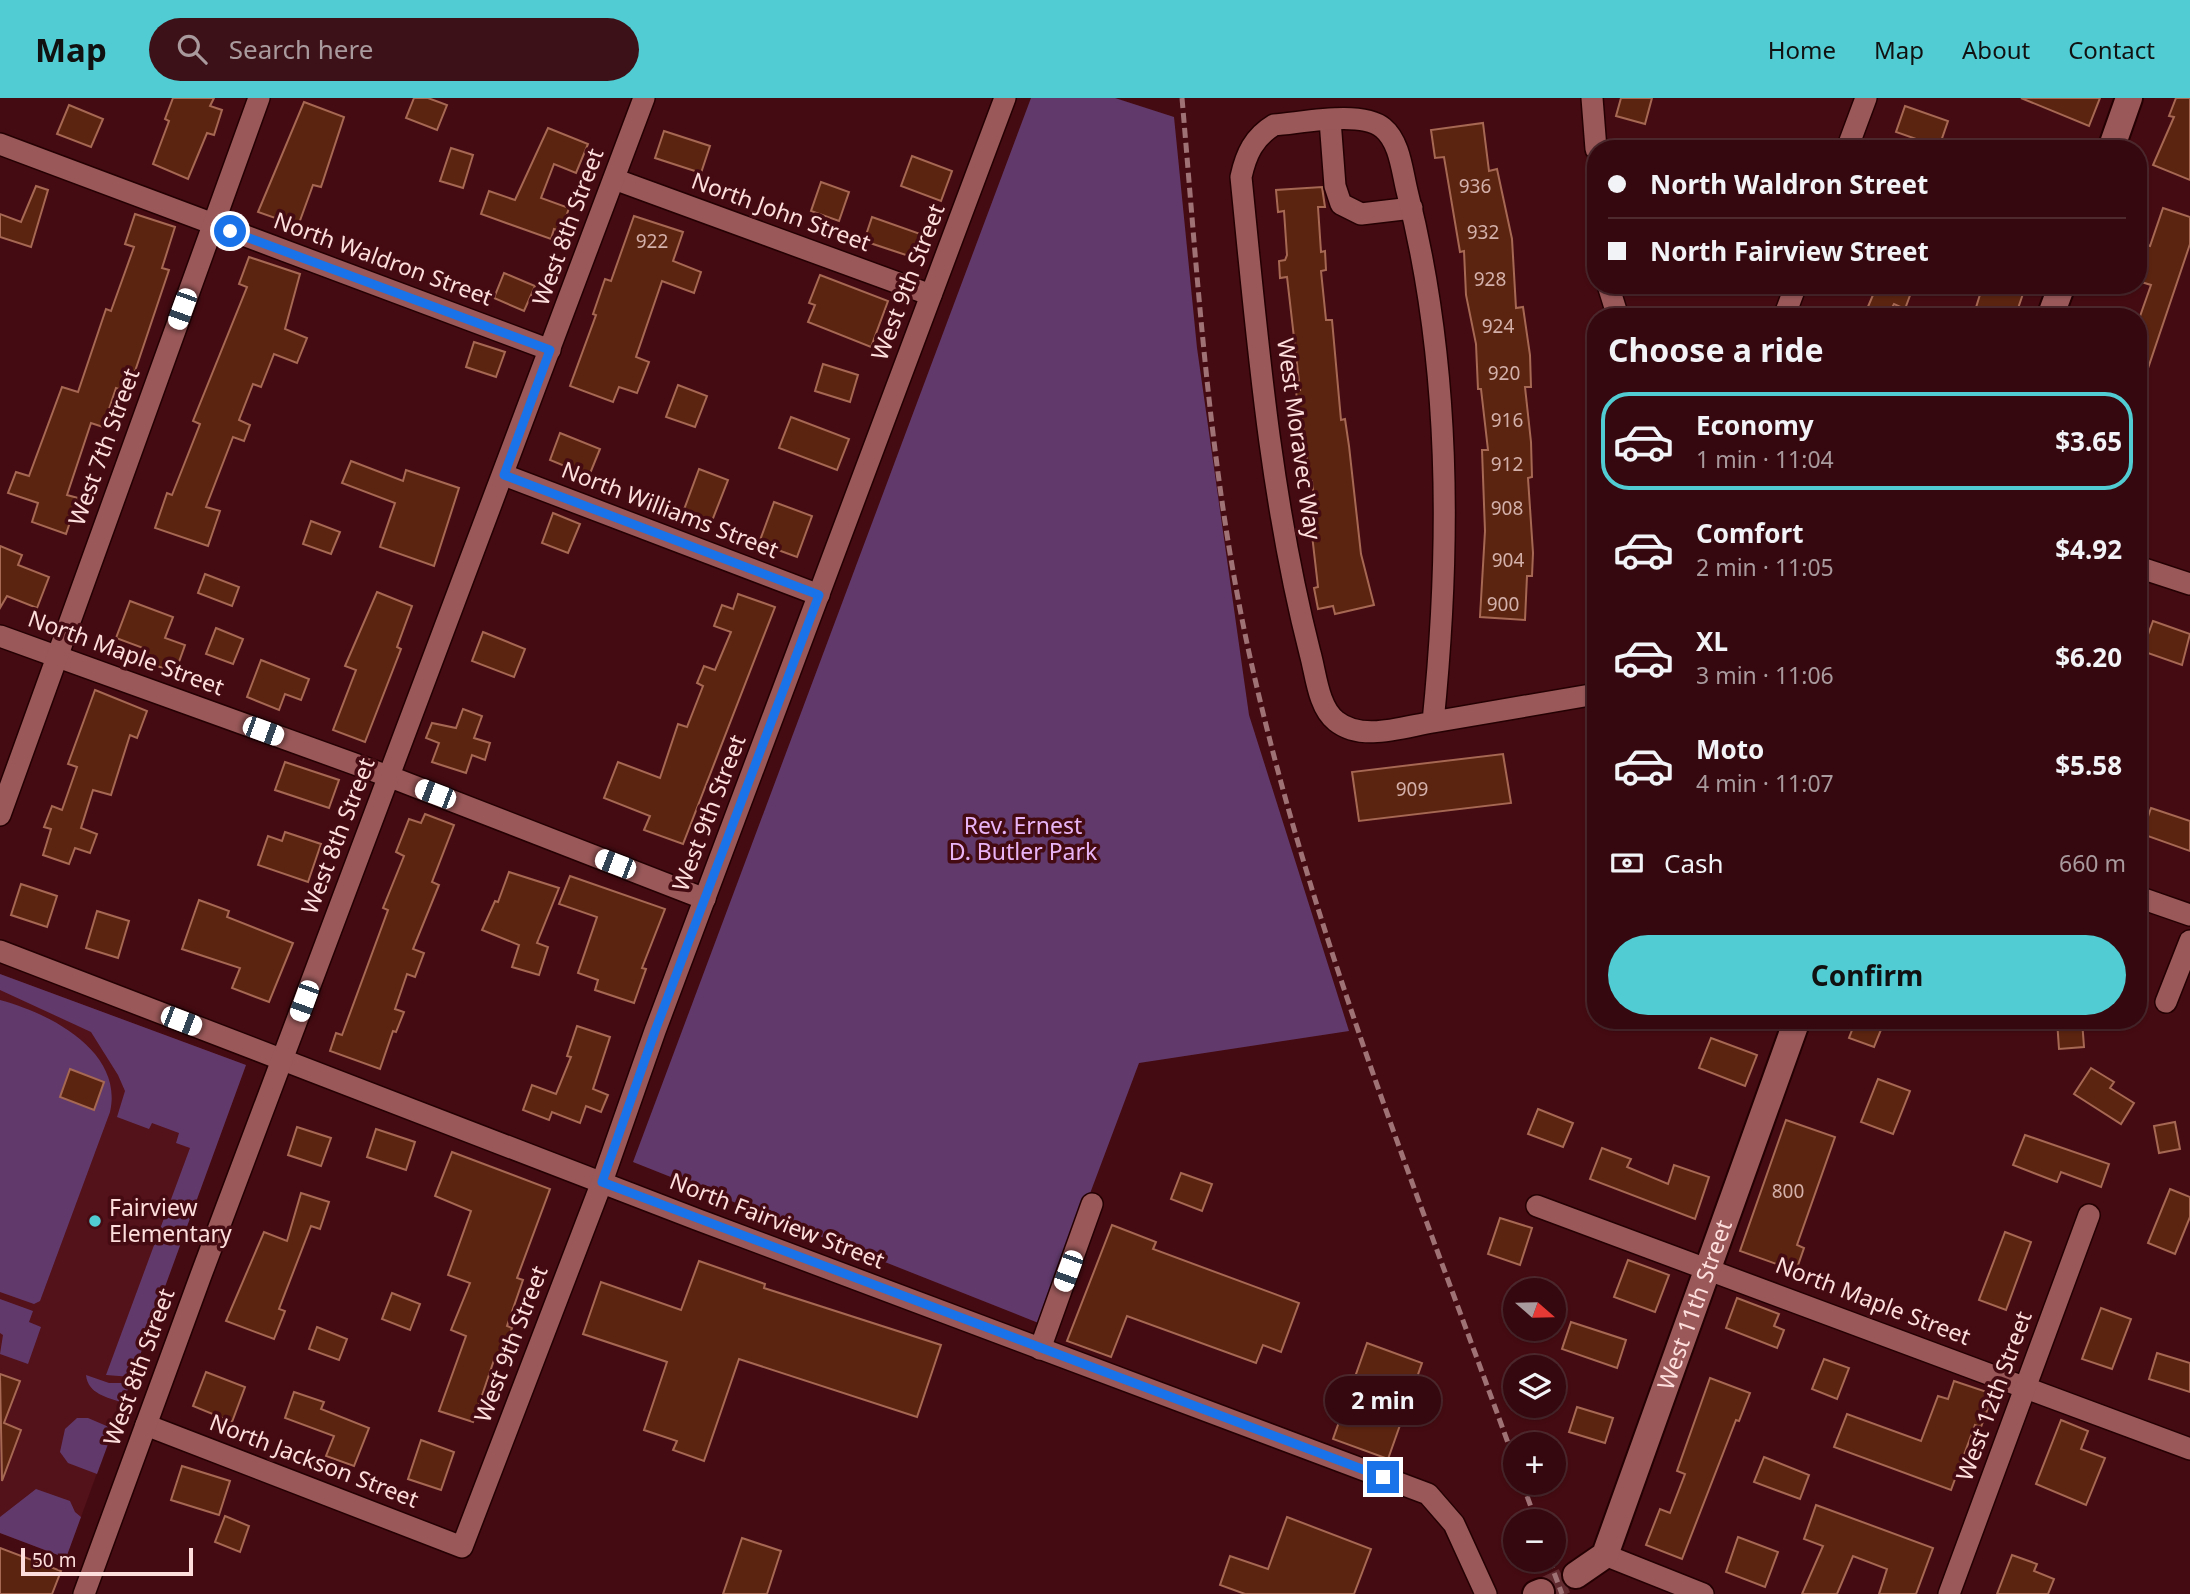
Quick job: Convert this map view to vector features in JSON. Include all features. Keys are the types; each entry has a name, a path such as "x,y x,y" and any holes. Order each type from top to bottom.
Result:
{"street":[{"name":"West 7th Street","path":"0,815 259,98"},
{"name":"West 8th Street","path":"84,1594 281,1060 504,475 644,98"},
{"name":"West 9th Street","path":"462,1547 602,1182 1005,98"},
{"path":"1592,98 1595,140"},
{"path":"1850,140 1866,98"},
{"path":"2114,140 2129,98"},
{"name":"West Moravec Way","path":"1433,722 1443,623 1444,474 1428,297 1412,208 1396,146 1387,132 1364,119 1275,125 1262,132 1245,159 1241,177 1265,417 1300,615 1323,704 1334,720 1363,733 1433,722 1587,696"},
{"path":"1331,120 1335,186 1341,204 1361,214 1412,208"},
{"name":"North Waldron Street","path":"0,144 550,350"},
{"name":"North John Street","path":"614,178 931,295"},
{"name":"North Williams Street","path":"504,475 819,595"},
{"path":"2147,570 2190,584"},
{"name":"North Maple Street","path":"0,636 388,776 705,899"},
{"path":"2147,900 2190,915"},
{"path":"2166,1002 2190,941"},
{"name":"North Fairview Street","path":"0,951 1040,1349 1428,1494 1454,1524 1486,1594"},
{"name":"West 11th Street","path":"1605,1555 1794,1029"},
{"path":"1040,1349 1092,1204"},
{"name":"North Maple Street","path":"1536,1206 1707,1267 2190,1449"},
{"name":"West 12th Street","path":"1949,1594 2089,1215"},
{"name":"North Jackson Street","path":"146,1425 462,1547"},
{"path":"1576,1575 1605,1555 1703,1594"}],"shaded area":[{"name":"Fairview Elementary","path":"0,974 246,1065 66,1558 0,1533"}],"green space":[{"name":"Rev. Ernest D. Butler Park","path":"1031,98 1115,98 1174,117 1197,348 1249,715 1349,1031 1139,1063 1041,1324 633,1162"},
{"path":"0,974 246,1065 132,1377 106,1375 190,1148 176,1143 179,1133 152,1123 149,1129 117,1117 125,1091 91,1032 0,990"},
{"path":"0,1000 40,1014 79,1038 94,1053 106,1071 111,1090 110,1112 40,1301 34,1304 0,1292","holes":["70,1070 104,1082 94,1110 60,1097"]},
{"path":"0,1299 33,1311 29,1322 41,1327 28,1364 0,1354 3,1335 0,1333"},
{"path":"86,1375 109,1383 130,1383 123,1403 94,1391"},
{"path":"77,1418 88,1418 109,1427 111,1436 97,1474 68,1463 60,1452 65,1429"},
{"path":"36,1489 70,1501 75,1512 81,1517 66,1558 0,1533 0,1517"}],"building":[{"path":"173,98 214,98 210,106 222,110 214,135 207,133 188,179 153,164 169,121 165,119"},
{"path":"414,98 428,98 447,105 437,130 406,118"},
{"path":"1621,98 1652,98 1645,124 1616,116"},
{"path":"2021,98 2100,98 2089,126"},
{"path":"2176,98 2190,98 2190,180 2153,165 2174,117 2169,116"},
{"path":"304,102 344,117 321,187 313,185 298,226 258,212"},
{"path":"69,105 103,119 91,147 57,134"},
{"path":"1905,106 1948,121 1941,140 1919,140 1896,132"},
{"path":"1483,123 1489,171 1497,169 1512,239 1516,308 1523,307 1530,355 1531,387 1525,387 1531,442 1532,477 1528,478 1533,553 1532,576 1527,576 1525,620 1480,617 1485,531 1482,450 1488,450 1481,389 1478,389 1476,344 1466,295 1464,251 1460,252 1444,157 1435,158 1431,130"},
{"path":"548,128 588,144 576,173 554,164 541,198 569,208 561,231 554,229 551,239 481,214 489,191 515,200"},
{"path":"664,131 710,146 701,173 655,158"},
{"path":"451,148 473,155 463,188 440,181"},
{"path":"912,156 952,171 941,201 901,186"},
{"path":"821,182 849,192 839,221 811,211"},
{"path":"36,186 48,190 31,247 0,237 0,214 21,222"},
{"path":"1322,187 1325,207 1318,207 1321,252 1325,251 1326,270 1321,271 1326,320 1332,320 1341,420 1345,419 1361,554 1374,605 1335,614 1333,606 1318,609 1314,588 1318,587 1311,526 1317,525 1312,481 1304,482 1301,459 1307,459 1301,411 1298,411 1296,390 1300,390 1287,277 1280,278 1279,261 1285,260 1287,255 1284,211 1278,212 1276,190"},
{"path":"2163,208 2190,217 2190,244 2147,371 2147,308 2143,308 2151,285 2147,284 2147,245 2150,246"},
{"path":"135,214 175,227 162,268 169,270 128,392 116,388 103,427 91,423 67,495 78,498 66,534 32,522 38,503 8,493 16,472 29,476 62,387 78,392 106,309 111,311 134,247 125,244"},
{"path":"634,216 683,232 673,261 701,272 694,293 662,281 636,357 649,362 637,393 619,387 613,402 570,386 596,315 593,314 605,279 611,281"},
{"path":"872,217 926,236 918,259 864,241"},
{"path":"249,257 300,274 285,329 307,338 297,363 274,354 261,387 253,384 239,420 250,425 244,441 233,437 206,507 220,511 208,546 155,528 167,493 172,495 200,424 193,421 247,287 239,284"},
{"path":"504,273 535,286 524,311 494,298"},
{"path":"820,275 888,301 871,347 808,322 815,305 809,303"},
{"path":"1871,294 1911,294 1905,308 1894,304 1892,308 1867,308 1873,295"},
{"path":"1980,294 2023,294 2018,308 1976,308"},
{"path":"474,342 505,352 496,377 466,367"},
{"path":"823,364 858,375 850,402 815,391"},
{"path":"678,385 707,396 695,427 666,417"},
{"path":"791,417 849,439 837,470 779,448"},
{"path":"560,433 600,449 589,476 550,460"},
{"path":"351,461 403,481 406,470 459,488 434,566 380,547 395,503 342,483"},
{"path":"699,469 728,480 710,526 682,515"},
{"path":"774,502 812,516 797,557 759,543"},
{"path":"553,513 580,524 568,553 542,543"},
{"path":"311,521 340,532 331,554 303,544"},
{"path":"0,546 22,555 18,565 49,577 37,608 7,596 0,608"},
{"path":"205,574 239,587 232,606 198,593"},
{"path":"377,592 412,606 397,647 401,649 365,742 333,730 356,670 345,666"},
{"path":"738,594 775,607 683,844 644,830 650,816 604,798 618,762 660,778 678,724 687,727 703,686 697,683 704,666 715,670 731,632 714,626 722,605 733,609"},
{"path":"130,601 173,617 165,638 185,645 175,673 142,660 146,649 116,638"},
{"path":"2153,621 2190,634 2182,665 2147,653 2147,637"},
{"path":"216,628 243,639 233,664 206,654"},
{"path":"483,632 525,649 514,677 472,661"},
{"path":"261,660 309,679 301,700 285,694 279,710 247,697"},
{"path":"95,690 147,711 137,738 130,735 111,795 93,790 81,828 97,834 90,853 75,848 69,864 43,855 51,829 44,827 52,806 62,810 77,767 68,764"},
{"path":"463,709 482,716 474,738 490,743 485,760 472,755 466,773 432,762 439,743 426,738 432,723 456,728"},
{"path":"1503,754 1511,803 1359,821 1352,772"},
{"path":"285,762 339,780 329,808 275,790"},
{"path":"2151,808 2190,821 2190,851 2147,836 2147,820"},
{"path":"425,814 454,825 432,882 439,885 413,949 424,953 415,977 407,974 395,1009 404,1012 396,1032 393,1031 380,1069 330,1051 336,1033 342,1035 388,910 383,908 404,856 396,852 409,819 421,823"},
{"path":"285,832 321,844 308,882 258,865 268,836 282,841"},
{"path":"509,872 559,888 537,943 548,947 539,975 512,967 519,945 482,930 495,901 498,902"},
{"path":"570,876 665,909 642,968 646,969 634,1003 595,990 598,980 578,973 597,917 559,904"},
{"path":"21,884 57,896 47,927 11,915"},
{"path":"199,900 229,911 227,917 293,943 269,1002 232,988 240,968 182,949"},
{"path":"97,911 129,921 118,958 86,948"},
{"path":"577,1026 610,1037 593,1089 608,1095 601,1112 586,1106 580,1123 552,1112 549,1120 523,1110 532,1085 556,1094 571,1057 567,1056"},
{"path":"1852,1029 1881,1029 1874,1047 1849,1038"},
{"path":"2058,1029 2083,1029 2084,1047 2059,1049"},
{"path":"1711,1038 1757,1055 1745,1086 1699,1068"},
{"path":"2091,1068 2114,1082 2110,1088 2134,1103 2121,1124 2074,1094"},
{"path":"70,1069 104,1082 94,1110 60,1097"},
{"path":"1878,1079 1910,1091 1893,1134 1861,1122"},
{"path":"1538,1109 1573,1123 1563,1147 1528,1134"},
{"path":"1786,1120 1835,1137 1797,1245 1804,1248 1796,1271 1740,1251"},
{"path":"2175,1122 2180,1149 2159,1153 2154,1126"},
{"path":"297,1127 331,1138 321,1166 288,1155"},
{"path":"376,1129 415,1142 406,1170 367,1157"},
{"path":"2025,1135 2109,1164 2101,1187 2061,1172 2057,1182 2013,1165"},
{"path":"1602,1148 1631,1159 1627,1167 1668,1184 1674,1165 1709,1177 1695,1219 1590,1179"},
{"path":"452,1152 550,1189 517,1278 523,1280 507,1326 512,1328 499,1362 494,1360 473,1422 439,1411 466,1336 451,1330 470,1283 448,1275 471,1211 435,1196"},
{"path":"1181,1173 1212,1184 1202,1211 1171,1199"},
{"path":"2170,1189 2190,1197 2190,1217 2175,1254 2148,1243"},
{"path":"301,1193 329,1202 320,1229 311,1226 279,1309 285,1311 274,1339 226,1321 264,1232 287,1241"},
{"path":"1500,1218 1532,1228 1520,1265 1488,1254"},
{"path":"1112,1225 1156,1242 1153,1249 1299,1303 1281,1352 1263,1345 1256,1363 1127,1316 1111,1357 1067,1341"},
{"path":"2005,1232 2031,1242 2006,1310 1979,1300"},
{"path":"1628,1260 1669,1275 1655,1312 1614,1297"},
{"path":"699,1261 765,1284 764,1288 941,1345 917,1417 739,1359 704,1461 673,1450 677,1441 644,1430 667,1362 583,1334 601,1282 681,1310"},
{"path":"392,1293 420,1304 410,1330 382,1319"},
{"path":"1737,1298 1779,1314 1774,1326 1784,1330 1777,1348 1726,1328"},
{"path":"2101,1308 2131,1319 2112,1369 2082,1359"},
{"path":"1571,1322 1626,1340 1617,1368 1562,1349"},
{"path":"317,1327 347,1339 339,1360 309,1349"},
{"path":"1367,1343 1422,1363 1388,1459 1333,1439"},
{"path":"2157,1353 2190,1363 2190,1392 2149,1379"},
{"path":"1824,1359 1849,1368 1837,1399 1812,1389"},
{"path":"206,1372 245,1387 232,1422 193,1406"},
{"path":"0,1374 20,1381 4,1423 21,1430 2,1481"},
{"path":"1710,1378 1750,1393 1739,1421 1736,1420 1682,1559 1646,1545 1660,1509 1670,1513 1685,1474 1677,1471"},
{"path":"1954,1381 1993,1394 1981,1427 1975,1425 1951,1490 1834,1447 1847,1414 1921,1441 1938,1396 1948,1399"},
{"path":"294,1392 324,1402 321,1409 369,1428 354,1466 326,1456 334,1436 285,1418"},
{"path":"1577,1407 1613,1418 1605,1443 1569,1432"},
{"path":"2061,1420 2088,1431 2081,1449 2105,1458 2086,1505 2036,1484"},
{"path":"421,1440 454,1452 441,1490 408,1479"},
{"path":"1764,1457 1809,1475 1800,1499 1754,1482"},
{"path":"182,1466 230,1481 219,1515 171,1500"},
{"path":"1816,1505 1933,1548 1916,1594 1879,1594 1887,1569 1853,1556 1837,1594 1802,1594 1823,1546 1804,1539"},
{"path":"225,1516 249,1526 240,1552 215,1542"},
{"path":"1287,1517 1371,1549 1354,1594 1245,1594 1220,1585 1230,1556 1268,1569"},
{"path":"1738,1537 1778,1552 1765,1587 1726,1572"},
{"path":"742,1538 781,1551 767,1594 723,1594"},
{"path":"0,1548 61,1571 52,1594 0,1594"},
{"path":"2012,1555 2037,1564 2034,1571 2054,1579 2048,1594 1997,1594"}],"tunnel":[{"path":"1541,1592 1576,1575"}],"railway":[{"path":"1182,98 1206,374 1223,512 1248,648 1273,752 1302,856 1368,1061 1504,1432"},
{"path":"1527,1495 1532,1509"},
{"path":"1554,1572 1562,1594"}],"place":[{"name":"Fairview Elementary","path":"95,1221"}],"route":[{"path":"230,231 550,350 504,475 819,595 655,1031 602,1182 1383,1477"}]}
